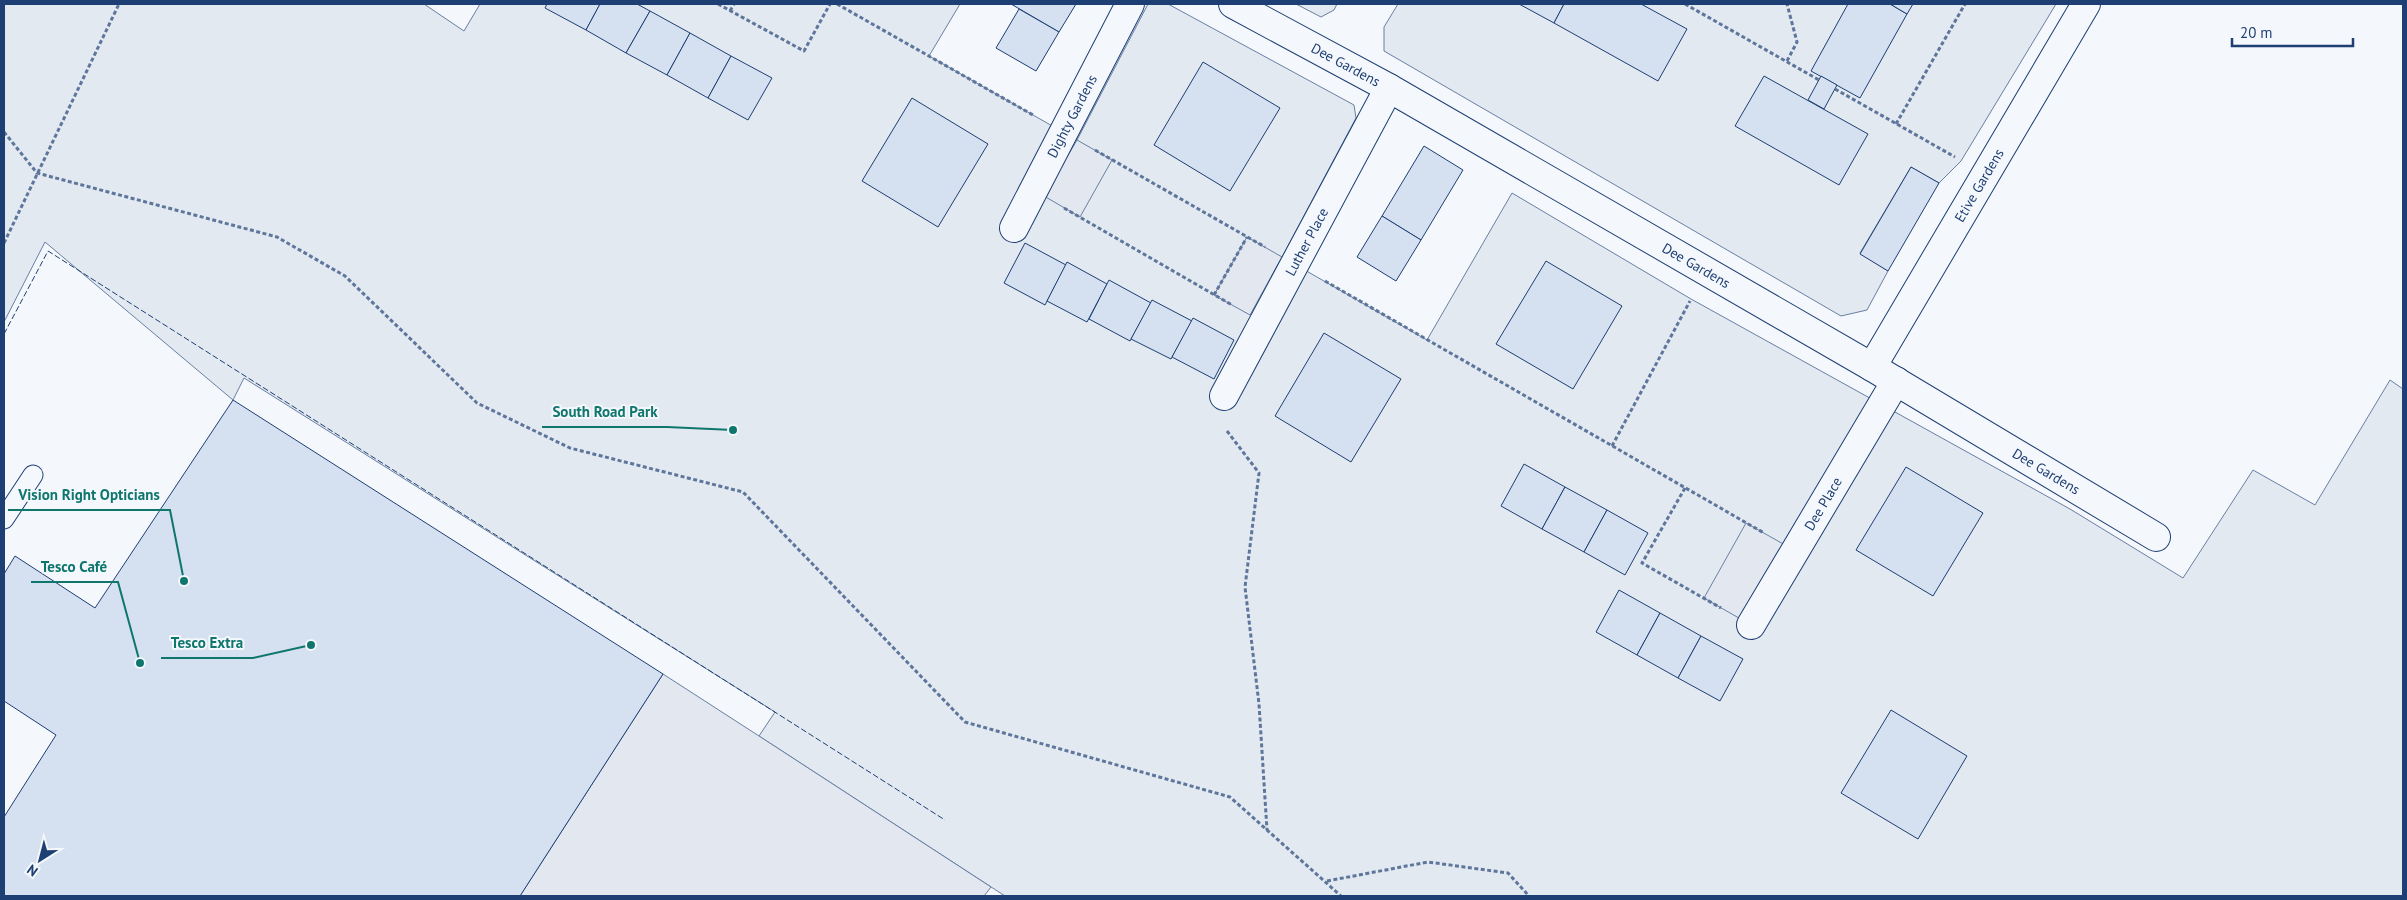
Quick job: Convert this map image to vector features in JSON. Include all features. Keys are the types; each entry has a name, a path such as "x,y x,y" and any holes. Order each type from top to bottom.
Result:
{"street":[{"name":"Dighty Gardens","path":"1014,228 1130,4"},
{"name":"Dee Gardens","path":"1233,4 1389,88 1896,381 2156,537"},
{"name":"Etive Gardens","path":"1872,368 2086,4"},
{"name":"Luther Place","path":"1224,396 1389,88"},
{"name":"Dee Place","path":"1751,625 1896,381"}],"lane":[{"path":"4,519 33,475"}],"path":[{"path":"4,243 36,173 119,4"},
{"path":"718,4 804,51 830,4"},
{"path":"730,11 734,4"},
{"path":"1685,4 1819,80"},
{"path":"1786,4 1797,42 1786,62"},
{"path":"1896,124 1965,4"},
{"path":"1835,89 1986,175"},
{"path":"4,132 36,173 277,238 345,276 477,403 570,448 743,492 965,722 1230,798 1266,831 1327,881 1341,896"},
{"path":"1033,190 1264,323"},
{"path":"1214,295 1247,237"},
{"path":"1612,446 1706,272"},
{"path":"1224,396 1216,416 1259,473 1245,587 1259,704 1266,831"},
{"path":"1685,488 1642,563 1751,625"},
{"path":"1327,881 1428,862 1508,873 1529,896"}],"shaded area":[{"path":"4,4 424,4 464,31 480,4 960,4 929,56 1077,140 1148,4 1168,4 1354,105 1356,118 1282,257 1427,340 1512,193 1691,299 2070,509 2183,578 2253,470 2315,505 2390,380 2403,389 2403,896 1005,896 759,736 775,712 244,378 233,400 45,242 4,322"},
{"path":"1296,4 1337,4 1334,10 1321,17"},
{"path":"1398,4 2056,4 1961,161 1939,183 1911,167 1860,253 1888,271 1867,310 1841,316 1384,51 1384,27"},
{"path":"1077,140 1112,160 1080,217 1044,196"},
{"path":"1247,237 1282,257 1250,315 1214,295"},
{"path":"1746,523 1785,545 1751,625 1704,598"},
{"path":"663,674 991,887 984,896 520,896"}],"building":[{"path":"547,4 600,4 586,30 545,8"},
{"path":"600,4 637,4 650,11 626,53 586,30"},
{"path":"1011,4 1076,4 1059,32"},
{"path":"1519,4 1564,4 1554,23"},
{"path":"1564,4 1641,4 1687,29 1658,81 1554,23"},
{"path":"1848,4 1890,4 1907,14 1860,98 1811,71"},
{"path":"1890,4 1913,4 1907,14"},
{"path":"1019,9 1059,32 1036,71 996,48"},
{"path":"650,11 690,33 667,75 626,53"},
{"path":"690,33 731,56 708,98 667,75"},
{"path":"731,56 772,78 748,120 708,98"},
{"path":"1203,62 1280,108 1230,191 1154,145"},
{"path":"1764,76 1868,134 1839,185 1735,126"},
{"path":"1821,76 1837,85 1824,109 1808,100"},
{"path":"912,98 988,144 938,227 862,181"},
{"path":"1424,146 1463,170 1421,240 1382,216"},
{"path":"1911,167 1939,183 1888,271 1860,254"},
{"path":"1382,216 1421,240 1396,281 1357,257"},
{"path":"1025,243 1066,265 1045,305 1004,283"},
{"path":"1546,261 1622,306 1573,389 1496,344"},
{"path":"1067,262 1107,284 1087,322 1047,301"},
{"path":"1109,280 1151,303 1130,341 1089,319"},
{"path":"1152,300 1192,321 1171,359 1131,339"},
{"path":"1193,318 1234,340 1214,379 1172,357"},
{"path":"1324,333 1401,379 1351,462 1275,416"},
{"path":"233,400 663,674 520,896 4,896 4,817 56,735 4,701 4,574 15,556 95,608"},
{"path":"1524,464 1565,487 1542,529 1501,506"},
{"path":"1906,467 1983,513 1933,596 1856,550"},
{"path":"1565,487 1607,510 1584,552 1542,529"},
{"path":"1607,510 1648,533 1625,575 1584,552"},
{"path":"1619,590 1660,613 1637,655 1596,632"},
{"path":"1660,613 1701,636 1678,678 1637,655"},
{"path":"1701,636 1743,659 1720,701 1678,678"},
{"path":"1891,710 1967,756 1918,839 1841,793"}],"fence":[{"path":"4,334 48,251 945,820"}],"place":[{"name":"South Road Park","path":"733,430"},
{"name":"Vision Right Opticians","path":"184,581"},
{"name":"Tesco Extra","path":"311,645"},
{"name":"Tesco Café","path":"140,663"}]}
